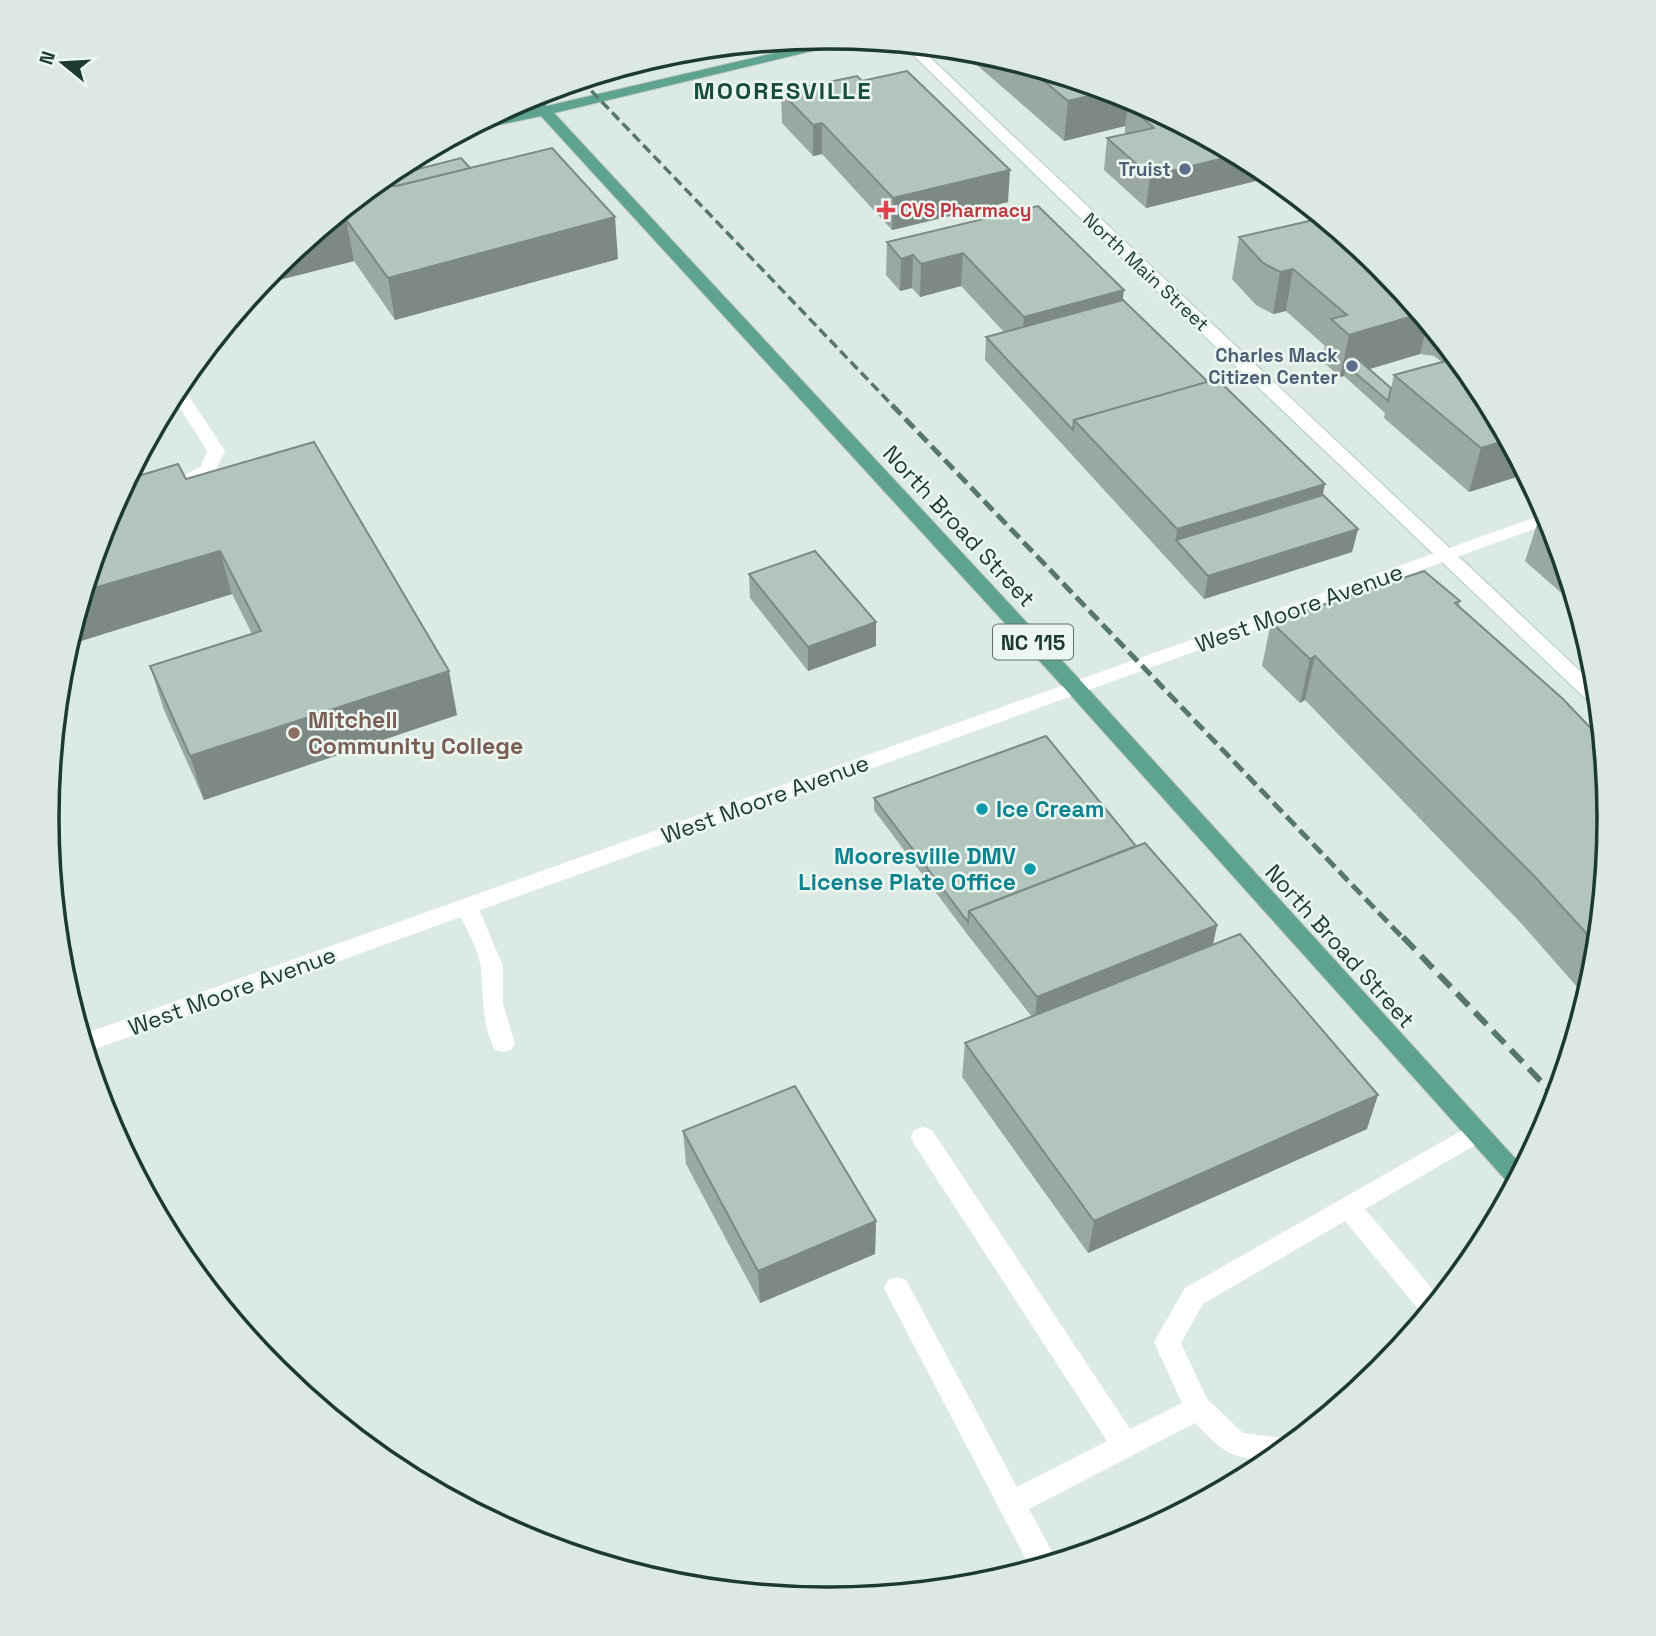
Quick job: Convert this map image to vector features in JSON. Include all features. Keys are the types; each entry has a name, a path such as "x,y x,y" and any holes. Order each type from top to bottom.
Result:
{"main road":[{"path":"558,99 796,50"},
{"name":"North Broad Street","path":"540,106 1074,686 1511,1171"}],"street":[{"name":"North Main Street","path":"921,55 1058,189 1585,687"},
{"path":"159,492 182,486 208,469 216,451 183,400"},
{"name":"West Moore Avenue","path":"92,1041 1074,686 1538,523"},
{"path":"467,907 492,966 492,1004 503,1043"},
{"path":"1266,1449 1236,1445 1198,1408 1167,1342 1194,1296 1475,1133"},
{"path":"923,1137 1125,1445"},
{"path":"1348,1207 1426,1301"},
{"path":"897,1288 1040,1557"},
{"path":"1011,1504 1198,1408"}],"building":[{"path":"907,71 1010,170 893,198 822,123 813,125 781,92 857,76 862,81"},
{"path":"1043,80 1090,96 1068,101"},
{"path":"1140,116 1223,158 1150,176 1107,138 1154,128"},
{"path":"552,148 615,217 388,278 345,220 392,185"},
{"path":"461,158 470,168 392,185 416,170"},
{"path":"1038,206 1124,290 1024,317 963,253 921,264 913,255 901,259 887,242"},
{"path":"1311,220 1372,274 1411,317 1349,335 1331,319 1347,315 1293,269 1280,272 1263,263 1239,237"},
{"path":"1123,300 1208,382 1074,420 1073,430 986,337"},
{"path":"1360,361 1391,388 1388,401 1346,365"},
{"path":"1446,361 1499,443 1481,448 1394,375"},
{"path":"1217,379 1325,484 1177,529 1074,420"},
{"path":"314,442 449,671 190,756 150,666 261,631 220,551 95,588 139,476 178,464 186,479"},
{"path":"1323,495 1358,529 1208,576 1176,540"},
{"path":"815,551 876,622 808,647 749,574"},
{"path":"1424,571 1460,601 1455,603 1563,699 1591,729 1597,818 1595,868 1587,934 1536,878 1315,656 1310,659 1271,622"},
{"path":"1046,736 1136,846 969,911 968,922 874,798"},
{"path":"1145,843 1217,925 1037,997 969,911"},
{"path":"1240,934 1378,1095 1094,1221 965,1043"},
{"path":"795,1086 876,1221 758,1271 683,1131"}],"railway":[{"path":"588,88 894,407"},
{"path":"892,405 1404,939"},
{"path":"1403,937 1547,1088"}],"place":[{"name":"Truist","path":"1185,169"},
{"name":"CVS Pharmacy","path":"886,210"},
{"name":"Charles Mack Citizen Center","path":"1352,366"},
{"name":"Mitchell Community College","path":"294,733"},
{"name":"Ice Cream","path":"982,809"},
{"name":"Mooresville DMV License Plate Office","path":"1030,869"}],"district":[{"name":"MOORESVILLE","path":"783,90"}]}
